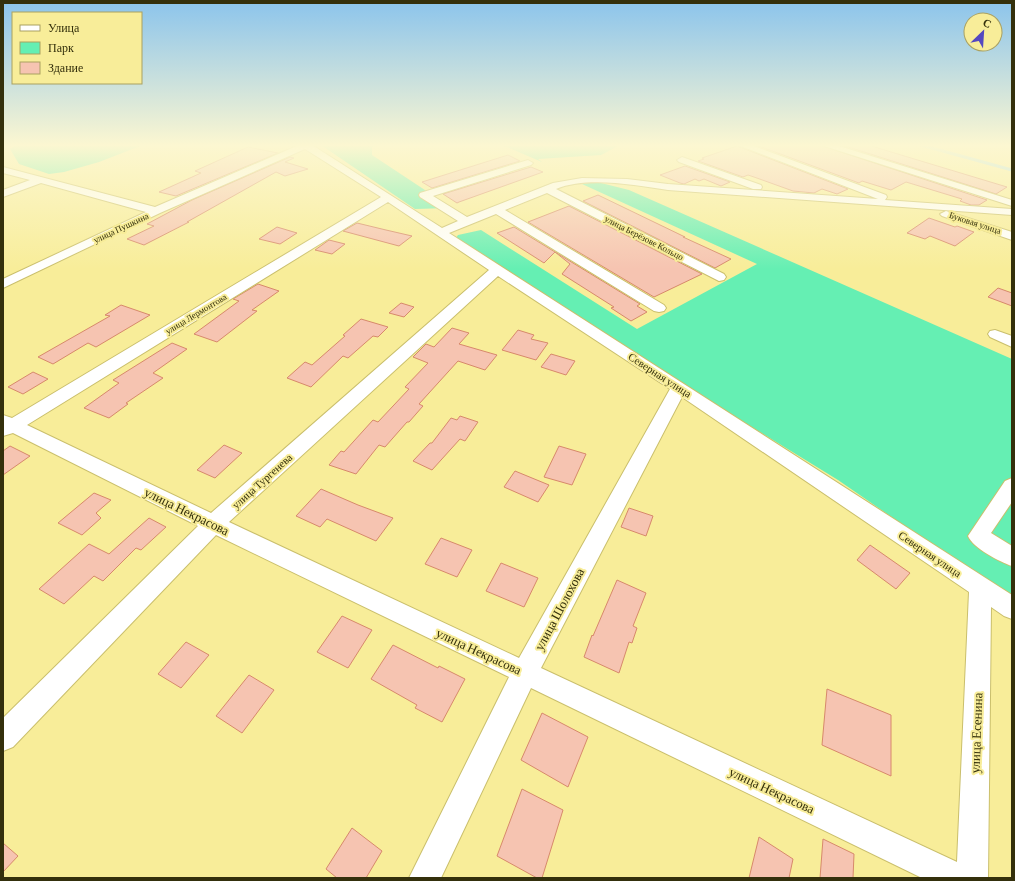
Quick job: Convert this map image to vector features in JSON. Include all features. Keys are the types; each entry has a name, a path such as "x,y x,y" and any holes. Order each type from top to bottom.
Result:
{"street":[{"path":"3,194 24,186"},
{"path":"63,186 156,211"},
{"name":"улица Пушкина","path":"3,284 156,211 212,186"},
{"name":"Северная улица","path":"371,186 497,270 679,387 1012,608"},
{"path":"453,186 424,195 467,222"},
{"path":"441,232 555,186"},
{"path":"662,186 1012,212"},
{"path":"755,186 760,188 763,194"},
{"path":"853,186 902,204"},
{"path":"958,186 1012,203"},
{"name":"улица Берёзове Кольцо","path":"547,189 719,277"},
{"name":"улица Лермонтова","path":"6,426 388,197"},
{"path":"496,209 659,308"},
{"name":"Буковая улица","path":"938,211 1012,236"},
{"name":"улица Тургенева","path":"3,737 213,524 497,270"},
{"path":"995,334 1012,342"},
{"name":"улица Шолохова","path":"425,878 525,672 679,387"},
{"name":"улица Некрасова","path":"6,426 956,878"},
{"path":"1012,486 978,536 1012,557"},
{"name":"улица Есенина","path":"972,878 980,588"}],"green space":[{"path":"381,186 419,186 440,200 448,208 415,209"},
{"path":"587,186 613,186 629,190 1012,359 1012,600 838,480 497,270 455,239 458,235 481,230 637,329 757,264"}],"building":[{"path":"172,186 199,186 176,196 159,192"},
{"path":"224,186 251,186 187,222 189,222 144,245 127,239 154,226 147,224 192,200"},
{"path":"469,186 504,186 457,203 443,194"},
{"path":"779,186 841,186 848,189 837,194 822,189 814,193 793,191"},
{"path":"878,186 898,186 891,190"},
{"path":"920,186 945,186 987,200 979,205 971,205 960,201 962,199"},
{"path":"971,186 1007,187 996,194"},
{"path":"598,195 731,259 715,268 583,201"},
{"path":"569,206 702,274 654,297 528,222"},
{"path":"929,218 974,232 955,246 930,236 925,239 907,233"},
{"path":"357,223 412,236 399,246 343,231"},
{"path":"277,227 297,233 280,244 259,239"},
{"path":"514,227 555,252 544,263 497,233"},
{"path":"329,240 345,244 332,254 315,250"},
{"path":"555,252 640,304 637,306 647,312 631,321 611,308 614,307 562,274 570,264"},
{"path":"258,284 279,291 252,310 257,311 217,342 194,334 239,301 233,299"},
{"path":"998,288 1012,293 1012,306 988,297"},
{"path":"401,303 414,307 404,317 389,313"},
{"path":"121,305 150,315 96,347 88,343 53,364 38,357 110,316 105,315"},
{"path":"361,319 388,327 378,337 373,336 348,358 343,356 311,387 287,378 305,362 312,365 345,336 343,335"},
{"path":"452,328 469,333 459,344 497,355 485,370 458,361 419,404 423,406 409,422 407,422 385,447 379,445 356,474 329,465 341,451 344,452 373,420 378,422 409,389 405,387 428,363 413,357 426,344 434,347"},
{"path":"518,330 534,335 531,339 548,343 536,360 502,350"},
{"path":"172,343 187,349 153,373 163,378 126,403 128,404 109,418 84,408 119,383 113,380"},
{"path":"551,354 575,361 566,375 541,367"},
{"path":"33,372 48,379 23,394 8,387"},
{"path":"460,416 478,422 465,441 460,439 432,470 413,461 430,443 432,443 451,418 457,420"},
{"path":"224,445 242,453 215,478 197,470"},
{"path":"10,446 30,456 3,475 3,451"},
{"path":"559,446 586,454 572,485 544,477"},
{"path":"515,471 549,485 538,502 504,487"},
{"path":"321,489 393,518 376,541 327,519 320,527 296,516"},
{"path":"94,493 111,500 96,513 101,518 82,535 58,523"},
{"path":"629,508 653,516 646,536 621,527"},
{"path":"149,518 166,527 141,550 136,548 103,581 94,576 64,604 39,589 89,544 109,554"},
{"path":"441,538 472,550 457,577 425,564"},
{"path":"870,545 910,573 896,589 857,560"},
{"path":"501,563 538,578 524,607 486,591"},
{"path":"617,580 646,593 633,626 637,628 632,643 629,642 619,673 584,657 592,635 593,636"},
{"path":"342,616 372,630 348,668 317,652"},
{"path":"186,642 209,655 181,688 158,674"},
{"path":"393,645 438,668 439,666 465,679 442,722 415,708 417,705 371,679"},
{"path":"249,675 274,690 242,733 216,716"},
{"path":"827,689 891,715 891,776 822,745"},
{"path":"542,713 588,737 568,787 521,760"},
{"path":"522,789 563,810 542,878 537,878 497,856"},
{"path":"352,828 382,851 366,878 337,878 326,869"},
{"path":"759,837 793,859 789,878 749,878"},
{"path":"823,839 854,854 853,878 820,878"},
{"path":"3,843 18,856 3,872"}]}
